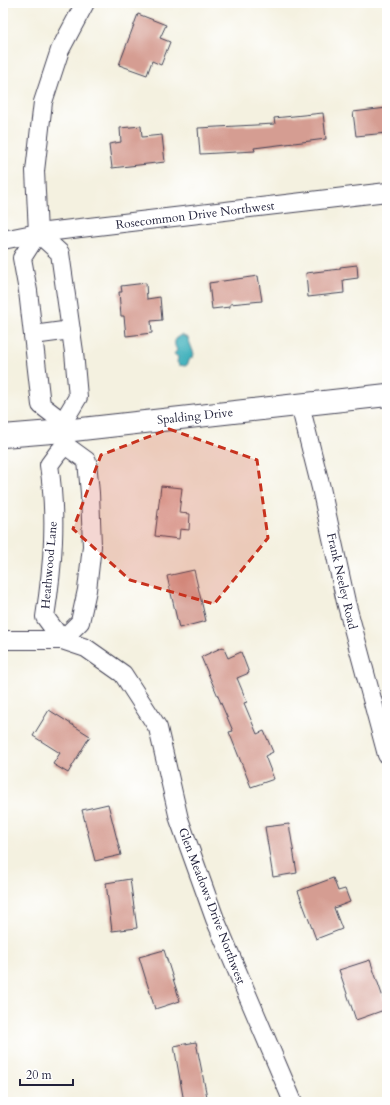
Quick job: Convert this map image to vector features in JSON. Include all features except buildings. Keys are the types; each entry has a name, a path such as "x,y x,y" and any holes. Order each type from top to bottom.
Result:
{"main road":[{"name":"Spalding Drive","path":"3,436 64,432 387,395"}],"street":[{"path":"62,640 80,622 87,590 92,546 87,461 41,405 28,291 22,258 38,233 35,171 43,102 60,50 85,3"},
{"name":"Rosecommon Drive Northwest","path":"3,240 38,233 387,192"},
{"name":"Heathwood Lane","path":"38,233 60,253 71,330 78,397 57,454 49,465 53,490 53,547 45,617 62,640"},
{"path":"33,335 71,330"},
{"name":"Frank Neeley Road","path":"300,405 321,488 346,602 387,756"},
{"name":"Glen Meadows Drive Northwest","path":"3,640 62,640 86,648 123,674 158,728 179,818 215,919 293,1102"}],"highlighted area":[{"path":"169,429 257,460 268,538 214,604 130,580 73,529 101,455"}],"water":[{"path":"181,335 188,338 194,354 185,366 179,365 177,362 178,357 174,354 177,350 175,341"}]}
